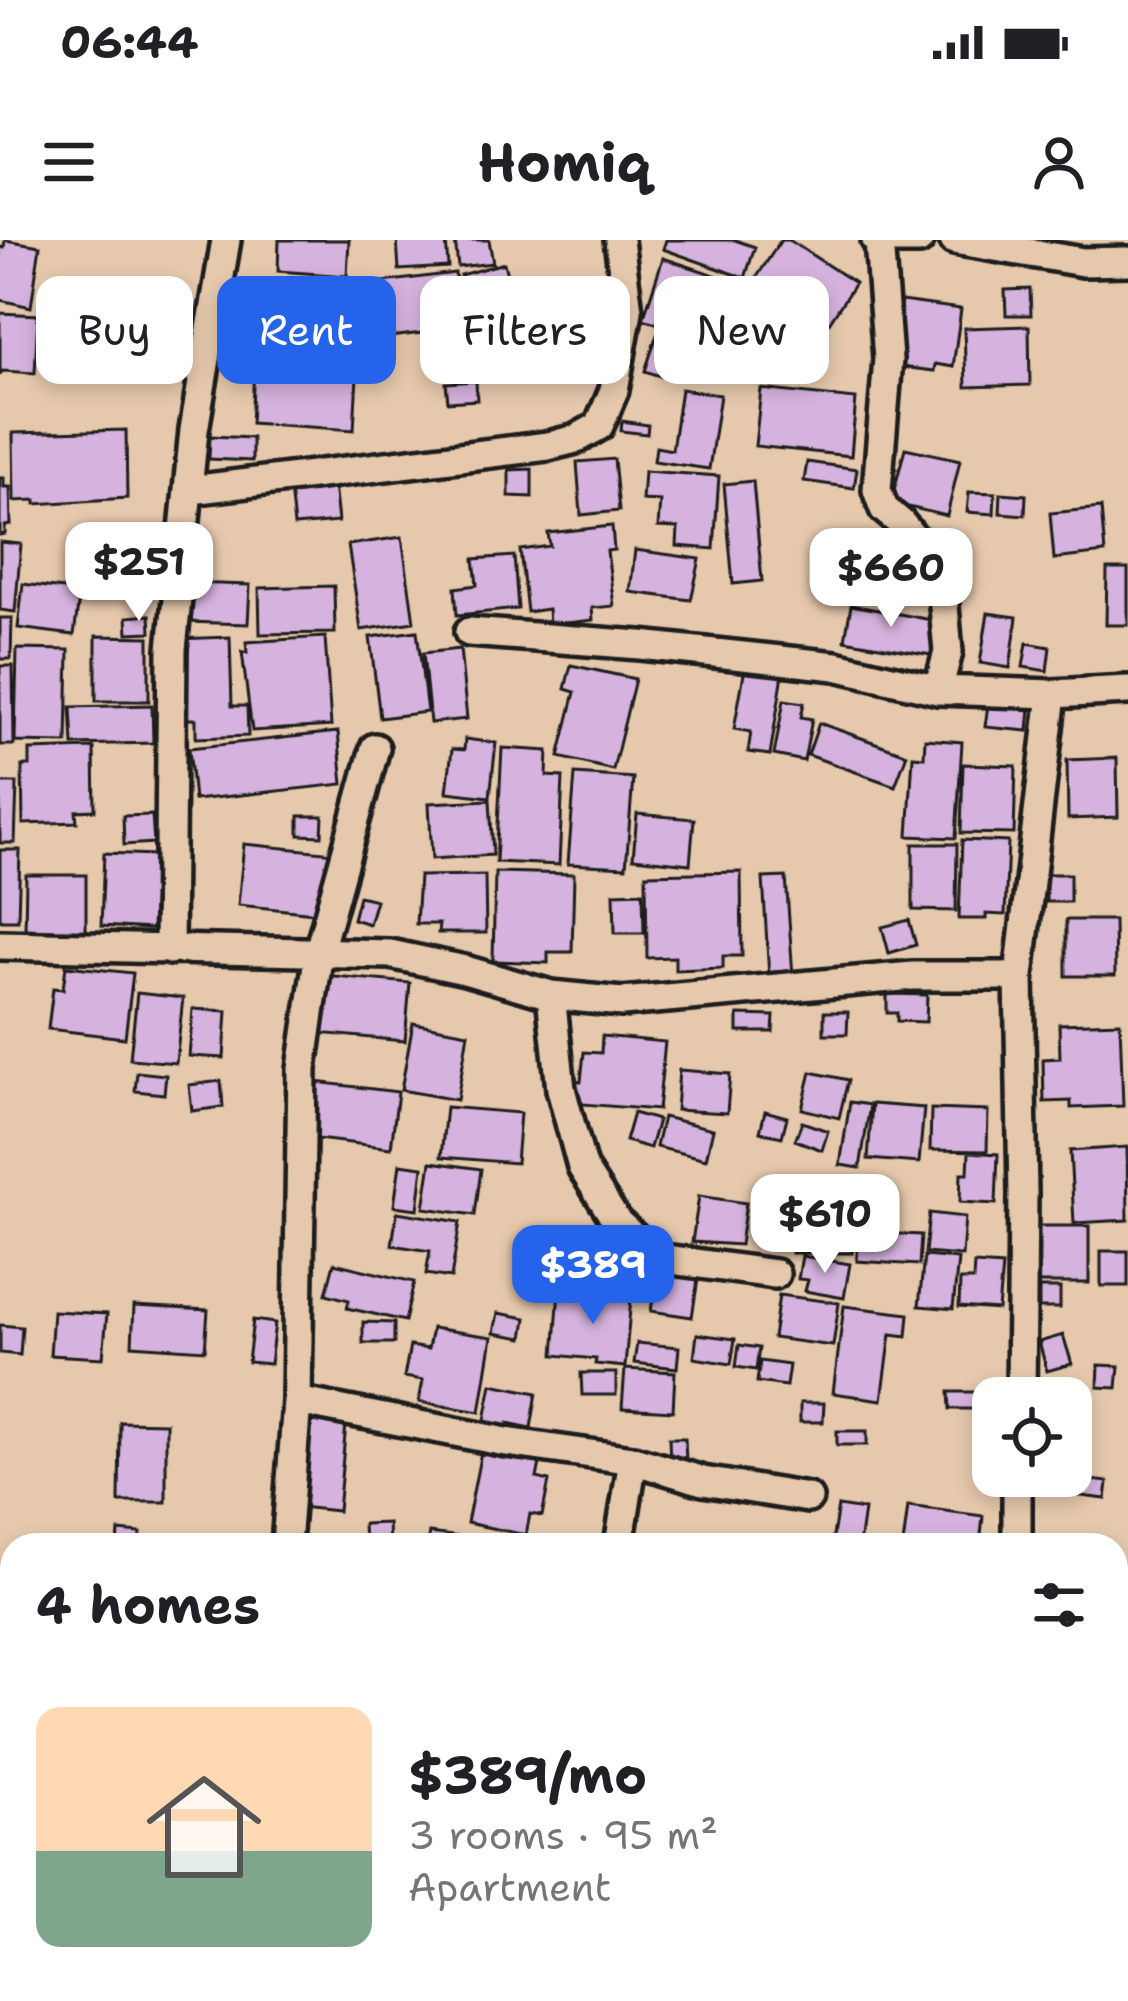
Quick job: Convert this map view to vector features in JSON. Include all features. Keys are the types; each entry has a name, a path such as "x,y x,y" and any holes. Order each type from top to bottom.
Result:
{"street":[{"path":"169,950 172,649 194,430 226,240"},
{"path":"190,490 548,446 576,439 599,426 614,390 628,311 619,240"},
{"path":"919,240 877,241 888,359 877,490 884,508 940,572 948,652 938,691"},
{"path":"955,240 1083,262 1128,261"},
{"path":"469,632 836,666 938,691 1128,690"},
{"path":"1021,1377 1019,976 1052,694"},
{"path":"287,1533 297,1401 302,1069 319,951 375,748"},
{"path":"0,945 390,954 551,995 622,1002 894,977 1019,976"},
{"path":"551,995 561,1089 574,1140 582,1167 616,1222 657,1258 776,1274"},
{"path":"297,1401 506,1442 632,1460 703,1481 808,1498"},
{"path":"621,1533 632,1460"},
{"path":"1016,1533 1017,1497"}],"building":[{"path":"5,240 40,246 31,307 0,300 0,247 4,248"},
{"path":"279,240 349,240 347,276 278,271"},
{"path":"397,240 446,240 448,267 399,270"},
{"path":"455,240 489,240 493,263 458,267"},
{"path":"666,240 735,240 755,247 746,276 663,249"},
{"path":"781,240 789,240 855,283 829,323 829,276 757,276"},
{"path":"663,258 718,276 657,276"},
{"path":"504,263 507,276 460,276"},
{"path":"420,277 420,333 396,336 396,280"},
{"path":"654,285 654,322 643,319"},
{"path":"1030,289 1031,315 1006,315 1005,290"},
{"path":"901,301 961,309 953,367 935,364 934,371 892,366"},
{"path":"0,313 36,315 35,373 0,374"},
{"path":"1029,326 1030,385 966,387 964,328"},
{"path":"654,344 654,374 645,371"},
{"path":"253,384 357,384 354,430 251,423"},
{"path":"446,384 476,384 477,400 448,402"},
{"path":"681,389 720,395 709,469 654,461 656,447 672,450"},
{"path":"761,389 856,399 851,456 755,446"},
{"path":"622,421 648,425 647,434 621,431"},
{"path":"126,430 127,498 14,501 13,433"},
{"path":"210,436 252,438 252,461 209,459"},
{"path":"905,448 960,460 947,516 891,503"},
{"path":"614,459 619,511 581,515 577,462"},
{"path":"807,462 857,469 854,488 804,481"},
{"path":"532,469 532,497 509,496 509,470"},
{"path":"644,471 719,476 714,549 677,546 678,528 658,527 660,501 642,500"},
{"path":"0,478 4,478 4,487 10,487 11,525 0,535"},
{"path":"753,481 762,581 733,584 724,484"},
{"path":"334,484 338,522 294,526 290,488"},
{"path":"969,492 995,493 994,514 967,512"},
{"path":"1001,493 1026,495 1025,515 1000,513"},
{"path":"1101,508 1105,553 1054,559 1050,513"},
{"path":"612,526 614,550 607,551 614,606 592,608 593,620 549,625 548,609 527,612 520,550 550,546 548,533"},
{"path":"402,537 414,622 361,630 348,545"},
{"path":"0,542 21,544 15,612 0,610"},
{"path":"635,550 700,559 691,600 630,592"},
{"path":"514,556 518,609 457,615 455,588 477,585 474,559"},
{"path":"1107,569 1128,569 1128,625 1106,625"},
{"path":"187,583 250,585 248,624 186,622"},
{"path":"23,584 80,591 74,635 18,628"},
{"path":"334,586 335,633 260,634 259,588"},
{"path":"851,605 937,621 931,655 845,640"},
{"path":"988,613 1017,617 1010,668 980,663"},
{"path":"150,615 151,632 128,633 127,617"},
{"path":"0,618 12,618 11,659 0,659"},
{"path":"417,631 427,712 380,718 370,637"},
{"path":"96,636 149,637 149,701 96,701"},
{"path":"230,637 232,706 247,706 248,736 196,738 196,719 180,719 177,639"},
{"path":"325,637 331,726 252,731 242,652 247,653 246,642"},
{"path":"1027,643 1050,647 1047,671 1023,667"},
{"path":"17,649 69,650 67,743 15,742"},
{"path":"460,649 467,719 430,723 423,653"},
{"path":"571,665 635,679 613,770 559,757 575,692 565,689"},
{"path":"0,666 13,666 14,745 0,745"},
{"path":"745,668 783,674 770,755 748,752 751,732 734,729"},
{"path":"784,700 804,703 801,717 812,719 804,761 774,755"},
{"path":"988,704 1030,708 1028,731 985,727"},
{"path":"152,705 153,743 73,745 71,707"},
{"path":"819,723 907,754 895,786 808,755"},
{"path":"338,732 343,784 194,800 189,748"},
{"path":"465,739 496,743 490,797 447,792 452,749 464,750"},
{"path":"925,739 962,742 956,838 908,836 913,756 924,757"},
{"path":"94,748 95,810 76,811 77,822 23,824 22,766 30,766 30,750"},
{"path":"502,748 548,751 547,776 563,777 559,865 496,862"},
{"path":"1117,758 1118,817 1068,819 1067,760"},
{"path":"963,764 1016,766 1014,834 961,833"},
{"path":"575,774 633,778 626,867 568,864"},
{"path":"0,783 17,783 15,843 0,843"},
{"path":"490,800 493,855 432,859 429,803"},
{"path":"637,814 694,819 690,864 633,858"},
{"path":"152,815 154,843 124,845 123,816"},
{"path":"299,816 323,816 322,836 299,835"},
{"path":"962,840 1008,842 1005,915 959,919"},
{"path":"244,844 335,853 324,914 238,905"},
{"path":"913,844 957,844 956,911 913,910"},
{"path":"0,850 20,850 18,920 0,920"},
{"path":"104,853 155,855 152,929 101,926"},
{"path":"495,872 574,874 572,952 548,952 548,963 493,961"},
{"path":"741,872 742,956 723,956 723,968 675,970 675,957 647,958 646,874"},
{"path":"1046,874 1070,874 1070,902 1046,902"},
{"path":"26,875 86,875 86,930 25,931"},
{"path":"485,875 486,933 438,933 439,924 416,924 419,876"},
{"path":"786,877 793,976 769,977 763,878"},
{"path":"643,892 644,933 615,933 614,893"},
{"path":"359,896 376,900 369,924 353,919"},
{"path":"909,920 916,945 889,953 882,927"},
{"path":"1066,920 1114,920 1115,976 1066,976"},
{"path":"66,966 133,973 125,1038 48,1029 53,988 63,989"},
{"path":"324,975 410,983 405,1041 318,1033"},
{"path":"137,993 183,998 176,1063 130,1059"},
{"path":"887,994 927,995 926,1022 897,1021 897,1013 887,1013"},
{"path":"193,1009 227,1011 224,1058 189,1056"},
{"path":"824,1012 848,1012 847,1034 824,1034"},
{"path":"738,1015 774,1016 773,1032 738,1032"},
{"path":"1120,1022 1123,1106 1071,1108 1071,1101 1044,1102 1043,1059 1060,1058 1059,1024"},
{"path":"413,1023 468,1033 457,1100 401,1090"},
{"path":"602,1036 665,1042 658,1110 570,1103 573,1080 581,1081 584,1052 601,1053"},
{"path":"679,1070 730,1074 727,1113 676,1110"},
{"path":"137,1072 166,1075 164,1094 135,1091"},
{"path":"811,1072 848,1080 839,1118 802,1109"},
{"path":"221,1081 223,1107 192,1111 189,1085"},
{"path":"316,1082 398,1092 391,1148 309,1138"},
{"path":"850,1102 870,1105 860,1168 840,1165"},
{"path":"872,1104 924,1108 919,1163 868,1159"},
{"path":"446,1107 520,1113 516,1163 441,1157"},
{"path":"931,1109 988,1111 987,1151 930,1150"},
{"path":"765,1111 787,1117 782,1137 760,1132"},
{"path":"633,1113 658,1120 650,1148 625,1141"},
{"path":"663,1117 713,1129 706,1159 656,1147"},
{"path":"802,1122 828,1131 822,1150 795,1140"},
{"path":"1127,1147 1128,1220 1074,1223 1070,1151"},
{"path":"969,1152 998,1154 996,1204 960,1202 961,1173 968,1173"},
{"path":"431,1162 481,1169 475,1215 424,1208"},
{"path":"400,1164 423,1167 418,1209 394,1206"},
{"path":"699,1196 746,1203 740,1245 692,1242"},
{"path":"852,1209 852,1253 792,1253 791,1210"},
{"path":"397,1212 460,1222 451,1278 426,1274 430,1251 392,1245"},
{"path":"929,1213 965,1217 962,1256 925,1253"},
{"path":"1038,1226 1089,1226 1089,1283 1038,1283"},
{"path":"859,1232 921,1235 919,1265 857,1261"},
{"path":"1101,1251 1128,1251 1128,1286 1101,1286"},
{"path":"802,1256 850,1264 844,1298 805,1291 808,1280 798,1279"},
{"path":"924,1256 958,1259 953,1309 919,1306"},
{"path":"334,1263 414,1282 405,1321 347,1308 349,1300 326,1294"},
{"path":"974,1264 1002,1266 998,1310 959,1307 960,1280 973,1280"},
{"path":"658,1267 699,1273 692,1317 651,1311"},
{"path":"1039,1288 1060,1288 1060,1308 1039,1308"},
{"path":"559,1291 631,1297 625,1367 554,1355"},
{"path":"779,1295 839,1303 833,1346 773,1338"},
{"path":"134,1306 208,1310 205,1350 132,1345"},
{"path":"844,1306 909,1314 907,1336 891,1334 882,1400 833,1393"},
{"path":"53,1311 107,1314 103,1358 50,1355"},
{"path":"498,1313 526,1318 523,1338 494,1333"},
{"path":"253,1320 275,1323 270,1364 248,1362"},
{"path":"363,1322 394,1323 394,1343 363,1343"},
{"path":"0,1325 22,1327 20,1355 0,1353"},
{"path":"432,1328 492,1337 480,1412 419,1402 423,1380 404,1377 410,1346 428,1349"},
{"path":"697,1334 735,1339 731,1364 694,1358"},
{"path":"1063,1335 1072,1364 1047,1371 1039,1342"},
{"path":"637,1343 679,1347 677,1368 634,1363"},
{"path":"739,1345 759,1348 756,1370 736,1367"},
{"path":"760,1361 789,1365 786,1386 757,1382"},
{"path":"1099,1365 1119,1366 1117,1388 1098,1387"},
{"path":"625,1369 675,1372 673,1411 622,1408"},
{"path":"581,1373 616,1373 616,1395 582,1395"},
{"path":"492,1384 537,1393 531,1428 508,1423 506,1435 483,1430"},
{"path":"949,1392 972,1392 972,1409 950,1409"},
{"path":"800,1403 824,1403 823,1422 800,1422"},
{"path":"297,1420 346,1424 338,1511 289,1506"},
{"path":"120,1422 166,1423 166,1502 119,1502"},
{"path":"837,1431 867,1431 867,1445 837,1445"},
{"path":"669,1438 685,1438 686,1461 670,1461"},
{"path":"481,1452 540,1463 537,1478 549,1481 542,1516 530,1514 526,1533 467,1523"},
{"path":"1092,1480 1108,1482 1106,1499 1089,1497"},
{"path":"838,1506 864,1510 861,1533 834,1533"},
{"path":"908,1506 983,1516 981,1533 905,1533"},
{"path":"388,1523 388,1533 363,1533 363,1524"}]}
